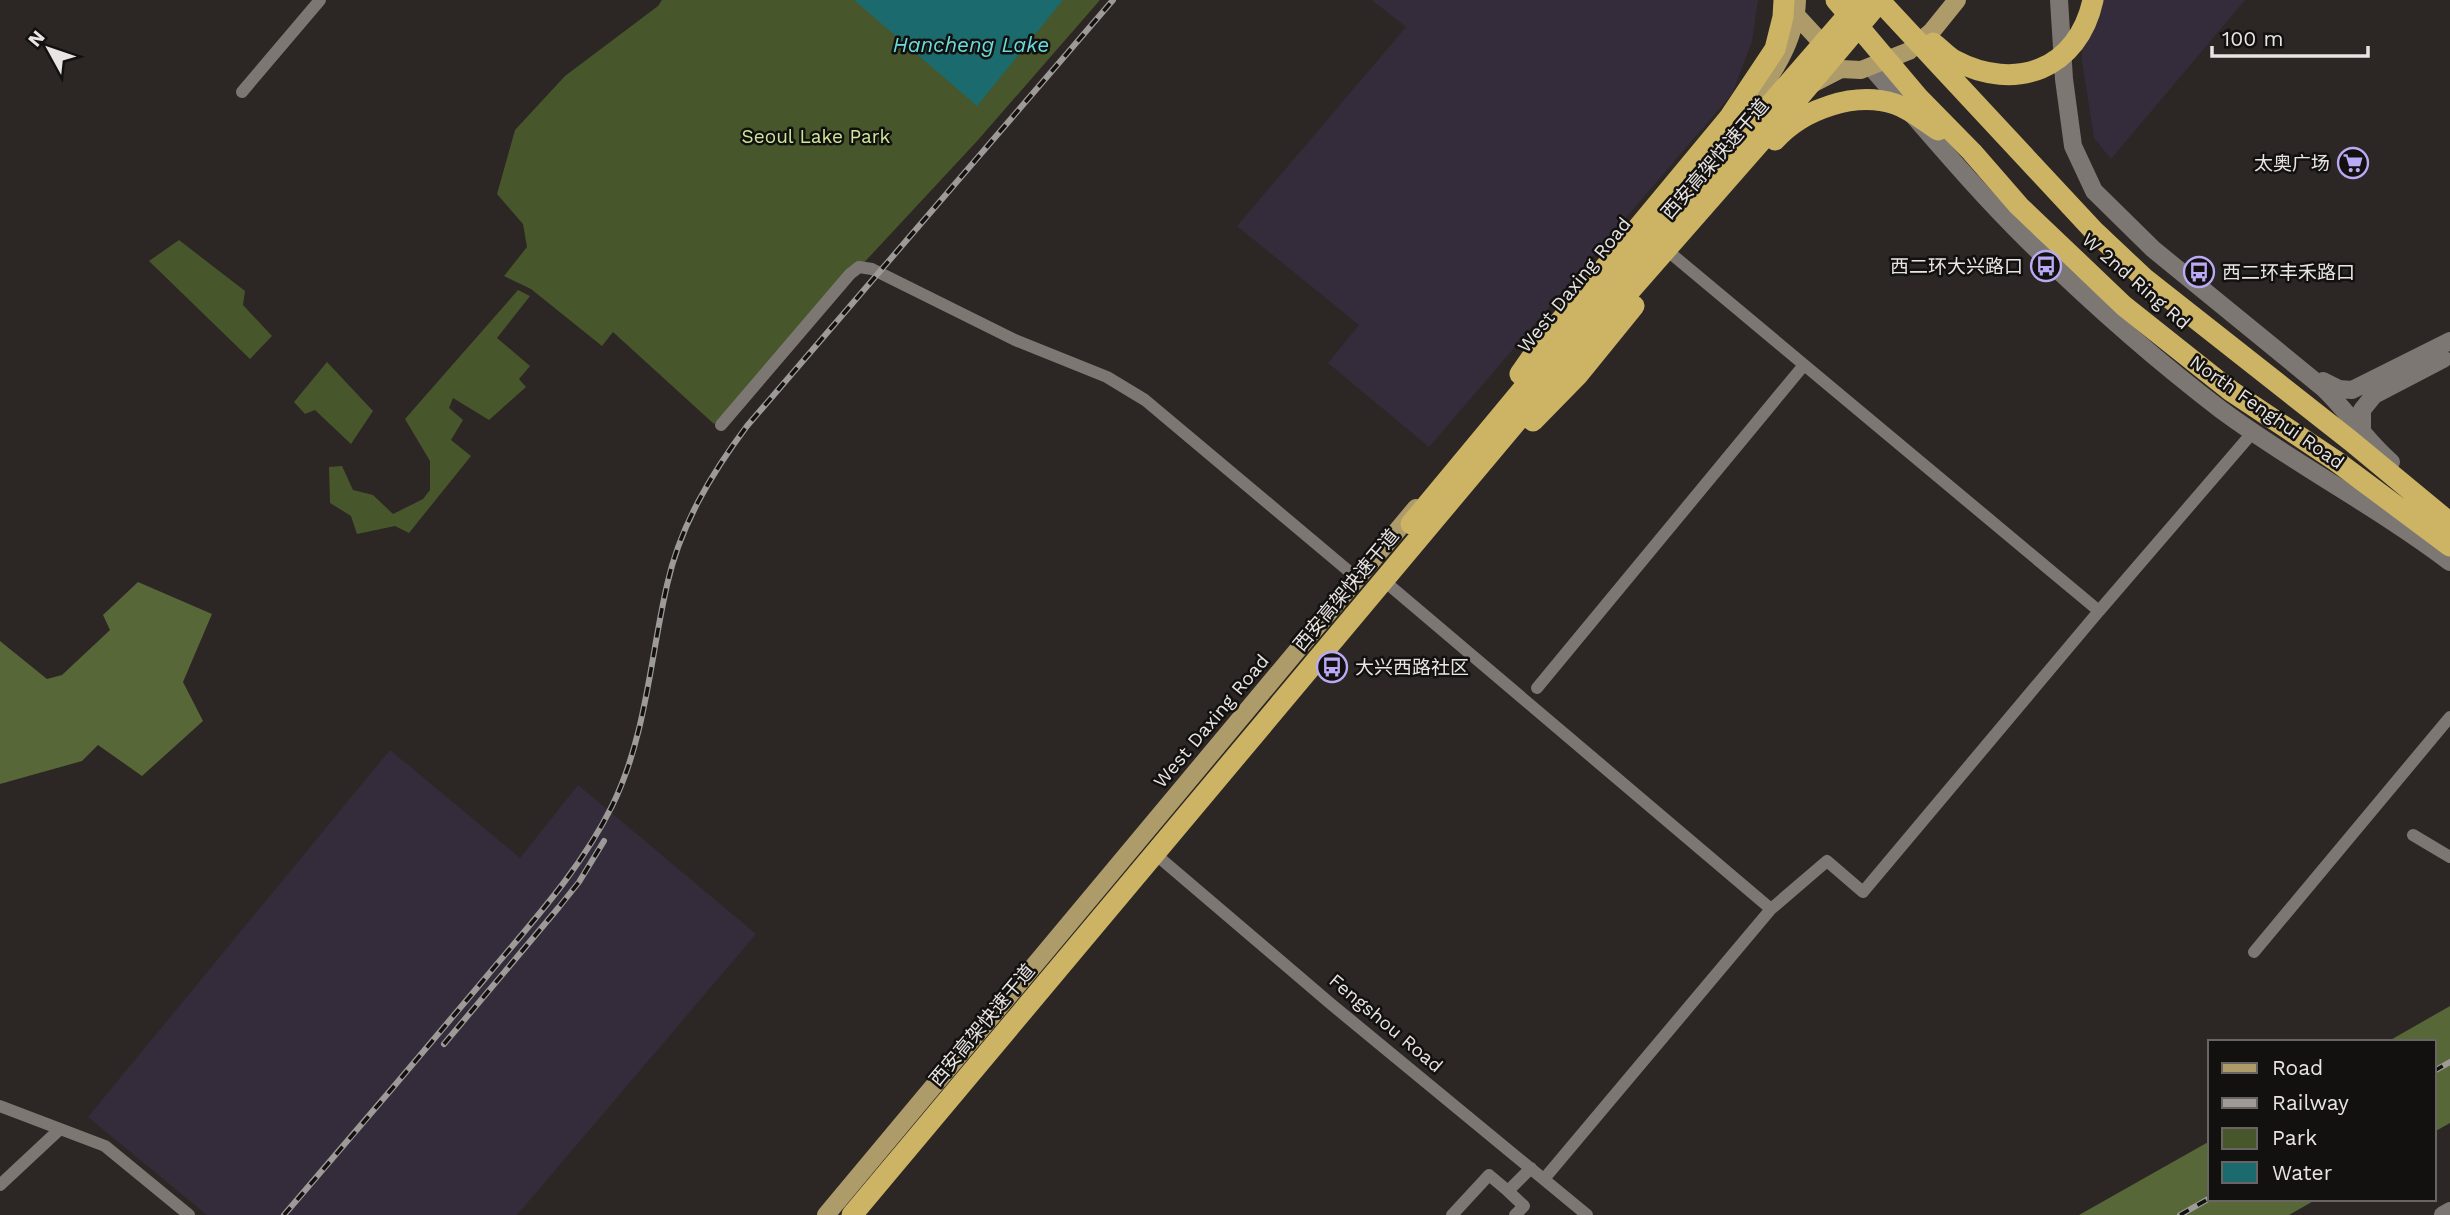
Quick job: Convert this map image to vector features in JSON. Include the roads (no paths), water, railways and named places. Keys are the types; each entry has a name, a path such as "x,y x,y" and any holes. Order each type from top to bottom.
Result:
{"highway":[{"name":"W 2nd Ring Rd","path":"1836,0 1918,97 2019,206 2124,306 2231,391 2336,461 2450,546"},
{"name":"西安高架快速干道","path":"852,1215 1444,495 1533,377 1861,0"},
{"name":"W 2nd Ring Rd","path":"1881,0 2094,231 2164,294 2319,417 2356,436 2450,523"},
{"path":"1881,0 1952,59 1979,70 2002,75 2025,74 2054,63 2077,41 2089,19 2093,0"},
{"name":"西安高架快速干道","path":"836,1215 1368,579 1543,390 1881,0"},
{"path":"1444,495 1538,348 1729,118 1775,49 1783,18 1792,4"},
{"path":"1444,495 1578,375 1773,143 1806,116 1840,103 1869,100 1899,105 1955,142 2019,206"},
{"path":"2356,436 2380,453"},
{"path":"2409,515 2450,555"}],"main road":[{"path":"864,1215 1811,84 1841,69 1861,70 1909,51 1922,41 1957,0"},
{"name":"North Fenghui Road","path":"2059,0 2063,67 2073,146 2094,191 2153,249 2336,400 2356,436"},
{"path":"1792,4 1833,55 1871,67"},
{"name":"West Daxing Road","path":"826,1215 1584,307 1762,88 1783,53 1792,4"},
{"name":"North Fenghui Road","path":"1871,67 2026,239 2126,334 2301,466 2391,519 2450,562"},
{"path":"2305,372 2339,389 2352,390 2450,341"},
{"path":"2356,436 2362,410 2374,395 2450,355"},
{"path":"2380,453 2450,511"},
{"path":"2442,1215 2450,1211"}],"street":[{"path":"242,92 320,0"},
{"path":"1669,252 2099,611"},
{"path":"721,425 850,274 859,267 872,269 1015,340 1107,377 1145,400 1357,578"},
{"path":"1537,688 1804,365"},
{"path":"1544,1179 1771,909 1827,861 1863,892 2253,432"},
{"path":"1389,585 1771,909"},
{"path":"2254,952 2450,717"},
{"path":"2413,835 2450,857"},
{"name":"Fengshou Road","path":"1161,859 1587,1215"},
{"path":"0,1106 105,1146 188,1215"},
{"path":"0,1185 60,1129"},
{"path":"1508,1191 1531,1168"},
{"path":"1452,1215 1489,1175 1524,1206 1515,1215"}],"water":[{"name":"Hancheng Lake","path":"854,0 1063,0 977,106"}],"railway":[{"path":"284,1215 538,915 571,873 600,829 633,753 667,585 680,542 698,501 734,444 1113,0"},
{"path":"444,1044 579,882 604,841"},
{"path":"2436,1070 2450,1062"},
{"path":"2180,1215 2208,1199"}],"place":[{"name":"太奥广场","path":"2353,163"},
{"name":"西二环大兴路口","path":"2046,266"},
{"name":"西二环丰禾路口","path":"2199,272"},
{"name":"大兴西路社区","path":"1332,667"}],"park label":[{"name":"Seoul Lake Park","path":"816,136"}]}
